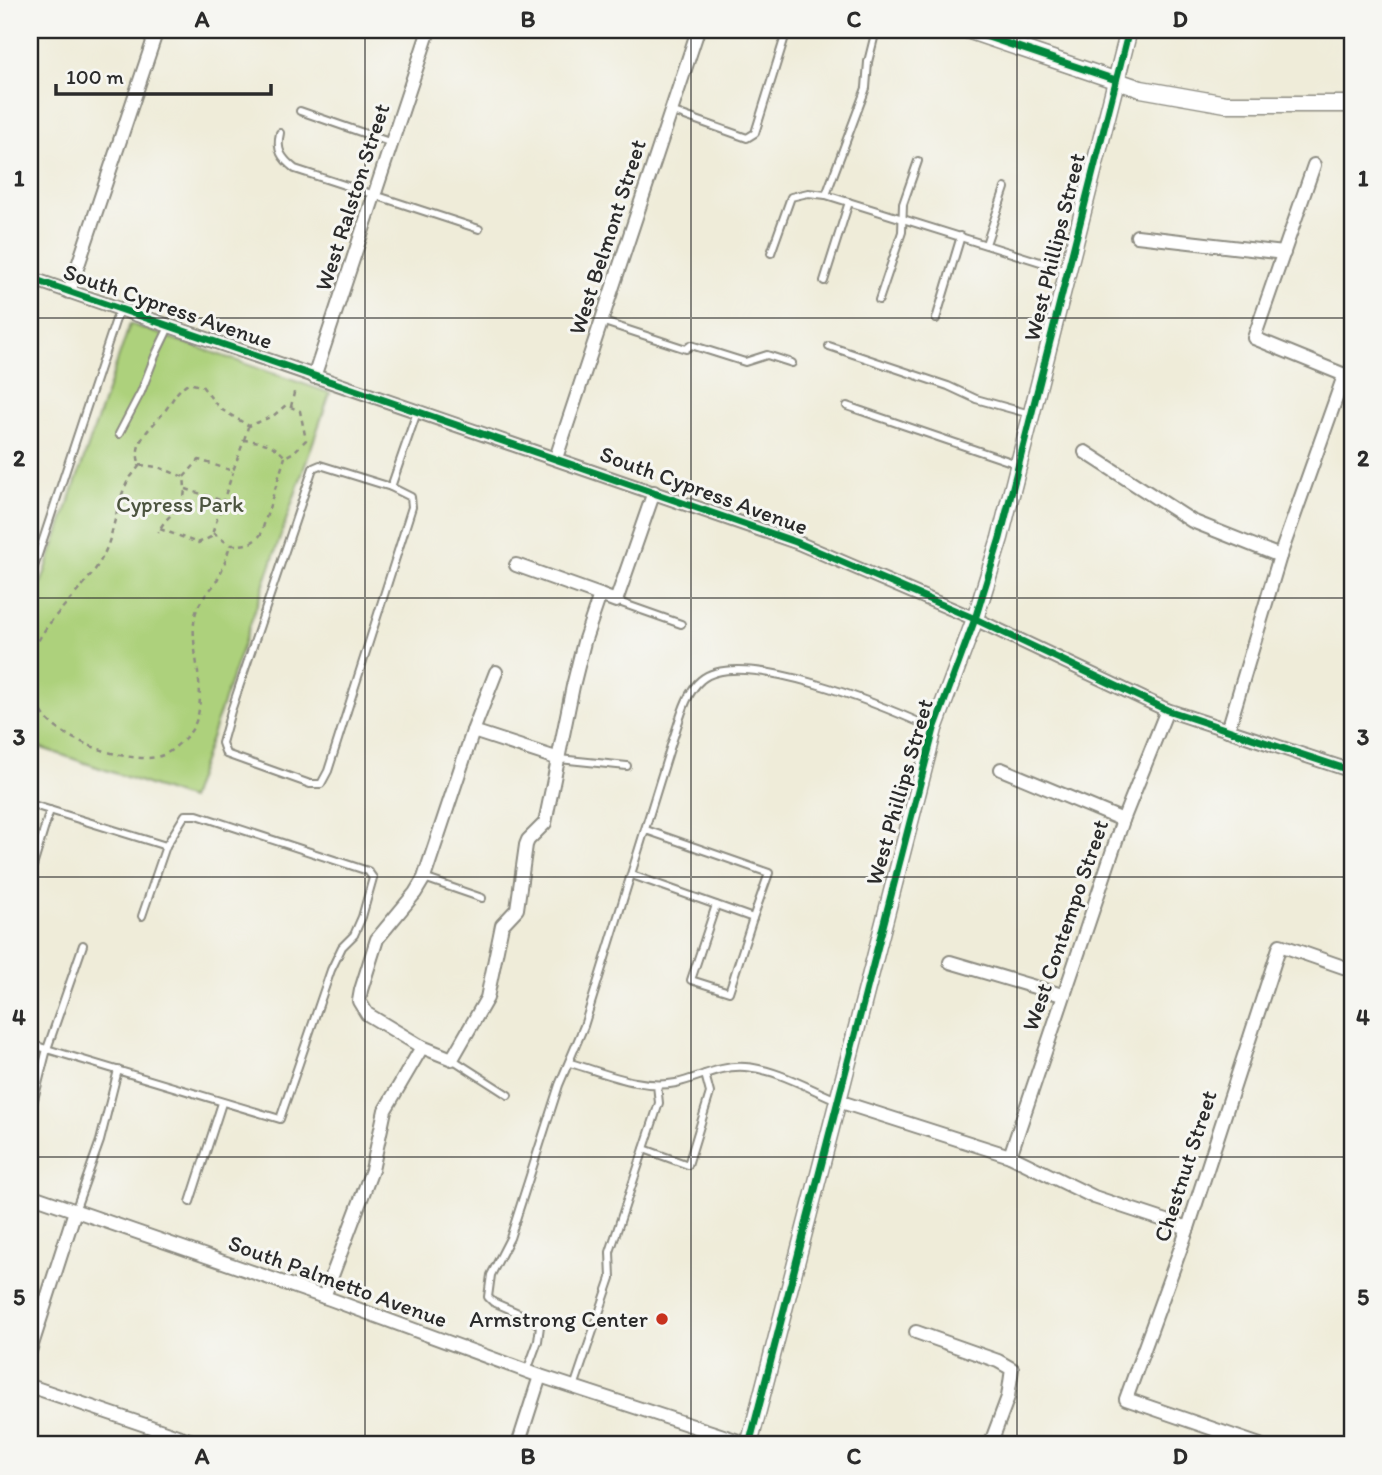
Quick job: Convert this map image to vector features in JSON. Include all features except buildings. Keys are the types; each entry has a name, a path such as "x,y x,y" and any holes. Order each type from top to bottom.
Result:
{"street":[{"path":"69,292 157,30"},
{"name":"West Ralston Street","path":"314,377 429,30"},
{"name":"West Belmont Street","path":"555,458 698,30"},
{"path":"967,30 1141,89 1226,104 1352,104"},
{"name":"West Phillips Street","path":"750,1445 934,729 975,619 1000,538 1129,30"},
{"path":"1228,730 1280,556 1348,377 1254,338 1314,165"},
{"path":"1137,236 1284,253"},
{"name":"South Cypress Avenue","path":"30,278 796,542 975,619 1167,710 1352,771"},
{"path":"1085,452 1192,521 1280,556"},
{"path":"516,565 616,601 654,492"},
{"path":"496,672 473,731 424,878 377,939 360,990 359,1001 367,1014 422,1047 452,1059 487,998 502,925 517,909 526,845 545,824 583,642 600,595"},
{"name":"West Contempo Street","path":"1010,1156 1123,820 1167,710"},
{"path":"473,731 559,759"},
{"path":"1001,769 1123,820"},
{"name":"Chestnut Street","path":"1260,1445 1126,1399 1188,1228 1280,945 1352,970"},
{"path":"950,962 1062,995"},
{"path":"324,1297 372,1170 386,1110 422,1047"},
{"path":"838,1101 1010,1156 1094,1197 1188,1228"},
{"name":"South Palmetto Avenue","path":"30,1195 324,1297 540,1376 750,1445"},
{"path":"30,1351 75,1210"},
{"path":"916,1332 998,1361 1012,1369 1008,1397 990,1445"},
{"path":"518,1445 540,1376"},
{"path":"30,1386 204,1445"}],"lane":[{"path":"671,111 747,138 755,133 787,30"},
{"path":"826,195 866,88 868,62 876,30"},
{"path":"300,111 392,143"},
{"path":"280,133 277,145 281,155 295,169 479,229"},
{"path":"879,300 902,232 903,204 918,161"},
{"path":"986,244 1005,188"},
{"path":"771,253 791,197 808,193 826,195 901,217 1068,271"},
{"path":"824,281 849,202"},
{"path":"936,319 961,236"},
{"path":"30,579 120,310"},
{"path":"601,320 686,349 691,345 745,362 767,355 792,363"},
{"path":"119,434 141,392 169,327"},
{"path":"829,346 948,386 976,399 1032,414"},
{"path":"847,406 1019,464"},
{"path":"391,486 417,412"},
{"path":"320,465 391,486 411,498 412,508 328,771 321,784 310,784 226,754 222,743 231,711 313,468 320,465"},
{"path":"616,601 681,624"},
{"path":"527,1371 538,1341 540,1326 530,1318 493,1302 488,1297 491,1275 510,1238 559,1085 570,1063 646,830 671,743 688,699 700,680 718,670 737,668 773,673 880,705 934,729"},
{"path":"559,759 626,766"},
{"path":"30,804 166,846"},
{"path":"30,876 50,810"},
{"path":"30,1044 280,1119 331,971 342,947 354,935 373,878 368,871 197,815 185,814 166,846 142,916"},
{"path":"646,830 769,873 729,992 691,980 716,905"},
{"path":"632,874 753,918"},
{"path":"424,878 482,898"},
{"path":"30,1115 47,1049 83,945"},
{"path":"452,1059 508,1095"},
{"path":"570,1063 631,1081 657,1084 676,1083 723,1068 758,1068 838,1101"},
{"path":"75,1210 100,1141 118,1070"},
{"path":"644,1149 688,1165 710,1093 705,1074"},
{"path":"574,1387 611,1278 610,1252 659,1103 657,1084"},
{"path":"190,1202 222,1103"}],"path":[{"path":"139,465 137,458 143,435 166,410 177,391 188,383 202,386 219,408 248,426"},
{"path":"291,407 295,388"},
{"path":"212,532 230,545 255,541 261,534 285,457 295,452 306,440 300,411 286,405 273,415 248,426"},
{"path":"233,471 200,460 184,477 185,489 181,508 162,523 159,531 198,543 211,537 244,440 248,426"},
{"path":"244,440 264,442 277,447 285,457"},
{"path":"139,465 158,467 184,477"},
{"path":"139,465 126,484 103,557 51,622 36,648 30,667 33,694 47,719 67,735 124,757 151,758 165,755 191,730 200,707 193,631 195,613 202,598 215,584 225,564 230,545"},
{"path":"185,489 223,501"}],"green space":[{"name":"Cypress Park","path":"130,324 330,393 190,799 30,744 30,616"}],"cycle path":[{"path":"967,30 1116,80"},
{"path":"749,1445 934,729 975,619 1000,538 1129,30"},
{"path":"30,278 796,542 975,619 1167,710 1352,771"}],"place":[{"name":"Armstrong Center","path":"662,1319"}]}
